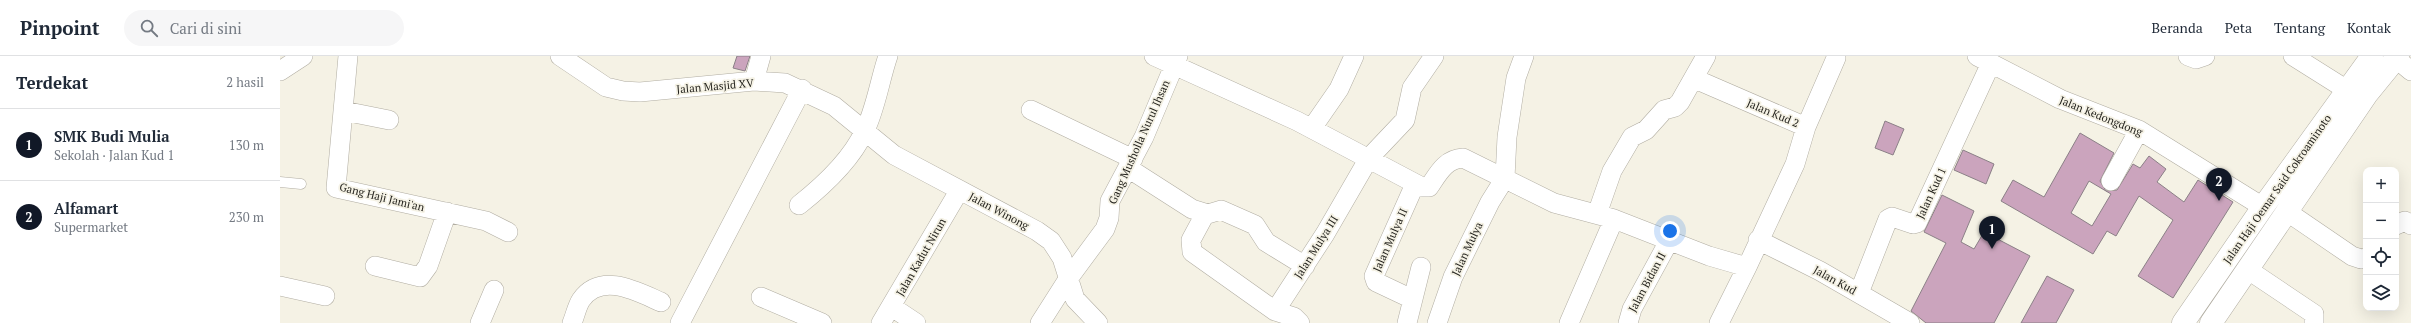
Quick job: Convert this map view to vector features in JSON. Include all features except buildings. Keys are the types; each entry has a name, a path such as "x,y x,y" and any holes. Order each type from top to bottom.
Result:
{"main road":[{"name":"Jalan Haji Oemar Said Cokroaminoto","path":"2183,323 2263,207 2372,56"},
{"name":"Jalan Haji Oemar Said Cokroaminoto","path":"2211,323 2367,94 2399,60"}],"street":[{"path":"280,71 303,56"},
{"name":"Gang Haji Jami'an","path":"348,56 336,188 486,221 508,232"},
{"name":"Jalan Masjid XV","path":"560,56 606,87 623,92 640,92 754,81 785,82 799,96 834,106 865,132"},
{"path":"754,81 761,56"},
{"path":"799,205 814,193 838,168 865,132 888,56"},
{"path":"1154,56 1176,60 1312,128 1425,188 1429,187 1441,169 1456,158 1463,158 1554,203 1606,217 1669,241 1747,267"},
{"path":"1312,128 1339,89 1354,56"},
{"name":"Jalan Mulya III","path":"1276,312 1369,158 1405,120 1411,91 1434,56"},
{"path":"1505,178 1507,137 1515,86 1524,56"},
{"path":"1569,323 1606,217 1612,171 1632,137 1646,130 1664,110 1677,106 1695,79 1706,56"},
{"path":"2188,56 2196,59 2205,56"},
{"path":"2293,56 2347,90"},
{"path":"1806,127 1836,58"},
{"name":"Gang Musholla Nurul Ihsan","path":"1040,323 1068,279 1105,229 1109,218 1110,201 1130,164 1176,60"},
{"name":"Jalan Kedongdong","path":"1984,60 2060,99 2139,130 2263,207"},
{"name":"Jalan Kud 1","path":"1859,293 1888,219 1892,217 1913,224 1917,223 1984,60"},
{"name":"Jalan Kud 2","path":"1695,79 1806,127 1795,164 1719,323"},
{"path":"680,323 799,96"},
{"path":"1031,110 1130,164 1180,204 1205,214 1221,210 1255,225 1266,242 1304,266"},
{"path":"344,112 389,120"},
{"path":"2111,181 2139,130"},
{"name":"Jalan Winong","path":"865,132 894,155 959,191 1037,231 1051,241 1062,258 1075,299 1098,323"},
{"name":"Jalan Mulya","path":"1437,323 1453,277 1490,202 1505,178"},
{"name":"Jalan Mulya II","path":"1412,299 1376,282 1374,276 1415,184"},
{"name":"Jalan Kadut Nirun","path":"881,323 892,307 959,191"},
{"path":"2286,211 2352,256 2361,260 2363,259"},
{"path":"375,266 420,277 428,266 446,212"},
{"path":"1205,214 1191,240 1192,252 1276,312 1294,317 1300,323"},
{"path":"2399,224 2405,221 2411,225"},
{"name":"Jalan Kud","path":"1758,240 1859,293 1910,323"},
{"name":"Jalan Bidan II","path":"1628,323 1635,304 1669,241"},
{"path":"1407,323 1421,267"},
{"path":"2247,269 2314,314 2314,323"},
{"path":"572,323 580,302 585,296 608,285 624,287 661,302"},
{"path":"280,286 325,296"},
{"path":"480,323 494,290"},
{"path":"762,297 822,323"},
{"path":"892,307 916,323"}],"lane":[{"path":"280,182 301,184"}],"place":[{"name":"Alfamart","path":"2219,201"},
{"name":"SMK Budi Mulia","path":"1992,249"}]}
